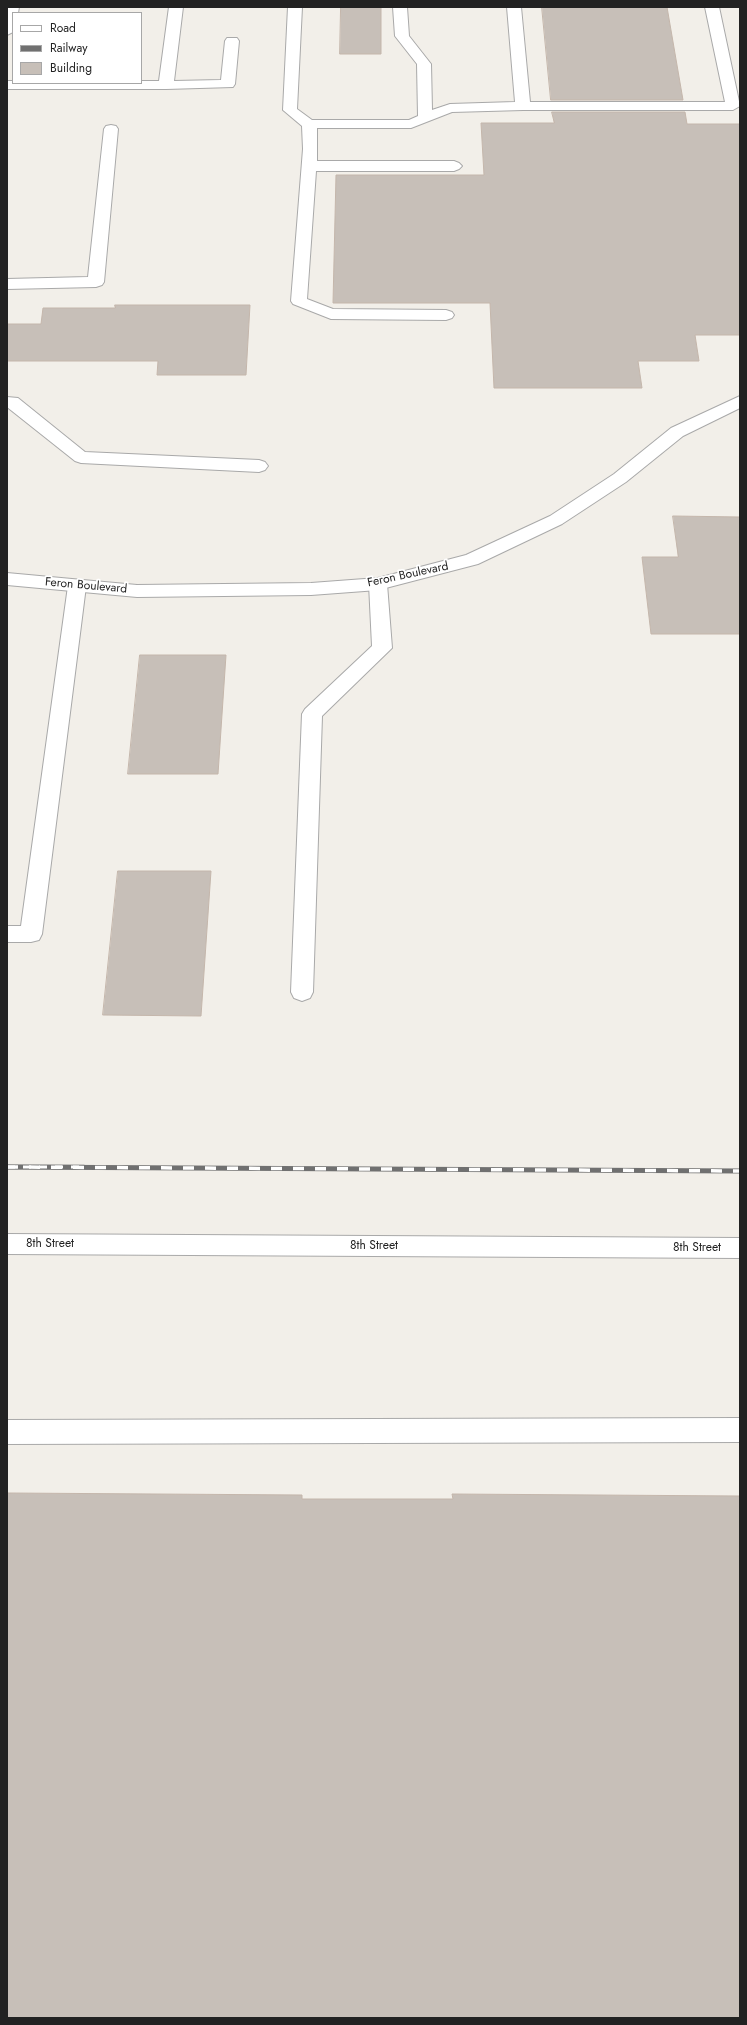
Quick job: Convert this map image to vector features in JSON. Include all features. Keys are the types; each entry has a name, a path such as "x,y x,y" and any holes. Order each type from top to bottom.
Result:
{"street":[{"path":"166,85 176,7"},
{"path":"295,7 290,110 309,124 411,124 450,108 523,106 737,106 712,7"},
{"path":"400,7 402,36 424,64 425,118"},
{"path":"514,7 523,106"},
{"path":"7,31 10,10"},
{"path":"7,85 228,84 232,42"},
{"path":"309,124 309,166 299,301 331,314 446,315"},
{"path":"7,284 96,282 112,129"},
{"path":"309,166 454,166"},
{"name":"Feron Boulevard","path":"7,579 137,591 311,589 378,584 472,560 556,520 620,478 677,432 740,401"},
{"path":"7,402 12,402 81,457 259,466"},
{"path":"302,992 312,714 382,648 378,584"},
{"path":"7,934 31,934 78,586"},
{"name":"8th Street","path":"7,1244 740,1248"},
{"path":"7,1432 740,1430"}],"building":[{"path":"341,7 381,7 381,54 340,54"},
{"path":"542,7 667,7 683,100 551,100"},
{"path":"552,112 685,112 687,124 740,124 740,335 695,335 699,361 638,361 642,388 494,388 490,303 333,303 336,175 484,175 481,123 554,123"},
{"path":"115,305 250,305 246,375 157,375 158,361 7,361 7,324 41,324 43,308 115,308"},
{"path":"673,516 740,517 740,634 651,634 642,557 678,557"},
{"path":"140,655 226,655 218,774 128,774"},
{"path":"118,871 211,871 201,1016 103,1015"},
{"path":"7,1493 302,1495 302,1499 453,1499 452,1494 740,1496 740,2018 7,2018"}],"railway":[{"path":"84,1167 7,1167 740,1171"}]}
